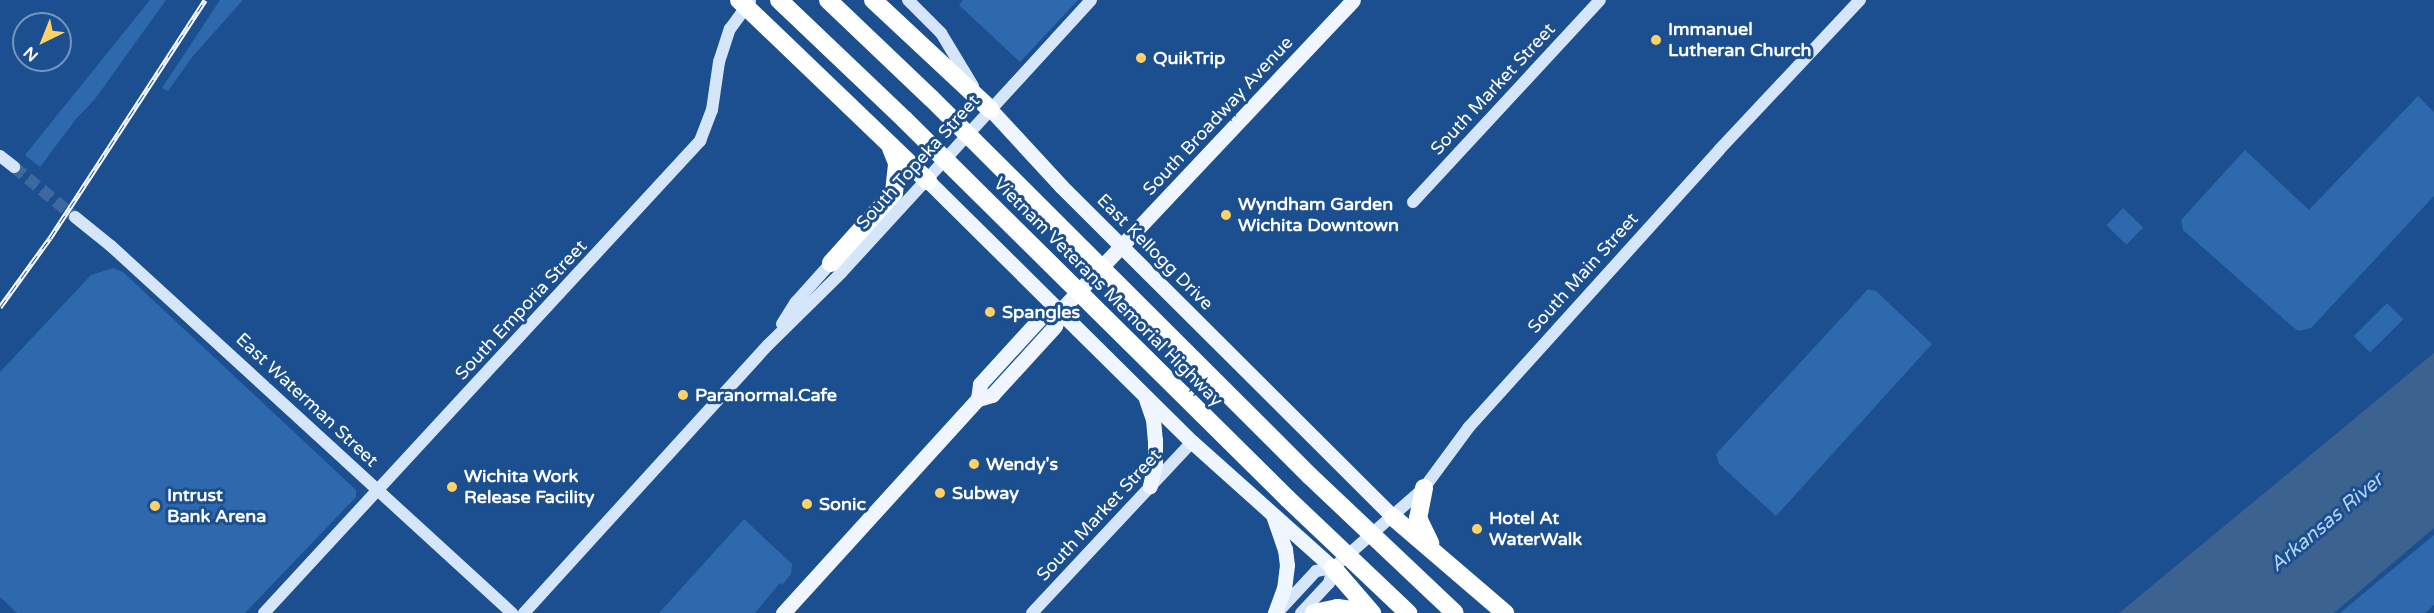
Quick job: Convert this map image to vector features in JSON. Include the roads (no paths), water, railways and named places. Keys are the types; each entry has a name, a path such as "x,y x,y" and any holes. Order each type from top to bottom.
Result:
{"highway":[{"path":"739,0 928,181"},
{"name":"Vietnam Veterans Memorial Highway","path":"779,0 904,119 1288,500 1408,613"},
{"name":"Vietnam Veterans Memorial Highway","path":"828,0 931,98 1310,476 1455,613"},
{"path":"873,0 990,109"},
{"path":"831,263 894,193 897,163 890,146"},
{"path":"1424,488 1418,518 1422,532 1437,555"},
{"path":"1393,517 1505,613"},
{"path":"1333,568 1371,612"},
{"path":"1314,613 1337,608 1371,612"}],"main road":[{"name":"South Broadway Avenue","path":"783,613 978,399 980,384 1043,315 1060,311 1353,0"},
{"name":"East Kellogg Drive","path":"990,109 1122,247 1393,517"},
{"path":"928,181 1192,442 1333,568"},
{"path":"1144,394 1153,419 1155,440 1155,464 1150,486"},
{"path":"1272,512 1285,549 1287,565 1284,588 1276,613"}],"street":[{"name":"South Emporia Street","path":"264,613 700,141 712,110 719,62 730,29 750,0"},
{"name":"East Kellogg Drive","path":"908,0 941,33 990,109"},
{"name":"South Topeka Street","path":"524,613 768,345 834,280 928,181 990,109 1091,0"},
{"name":"South Market Street","path":"1413,202 1600,0"},
{"name":"South Main Street","path":"1276,613 1317,571 1333,568 1424,488 1469,427 1714,155 1860,0"},
{"path":"0,156 14,167"},
{"name":"East Waterman Street","path":"75,217 111,246 512,613"},
{"name":"South Topeka Street","path":"768,345 796,302 831,263"},
{"name":"South Market Street","path":"1032,613 1192,442"},
{"name":"South Main Street","path":"1301,613 1329,583 1333,568"}],"water":[{"name":"Arkansas River","path":"2434,353 2434,528 2334,613 2119,613"}],"tunnel":[{"path":"14,167 75,217"}],"railway":[{"path":"0,307 50,238 205,0"}],"place":[{"name":"Immanuel Lutheran Church","path":"1656,40"},
{"name":"QuikTrip","path":"1141,58"},
{"name":"Wyndham Garden Wichita Downtown","path":"1226,215"},
{"name":"Spangles","path":"990,312"},
{"name":"Paranormal.Cafe","path":"683,395"},
{"name":"Wendy's","path":"974,464"},
{"name":"Wichita Work Release Facility","path":"452,487"},
{"name":"Subway","path":"940,493"},
{"name":"Sonic","path":"807,504"},
{"name":"Intrust Bank Arena","path":"155,506"},
{"name":"Hotel At WaterWalk","path":"1477,529"}]}
